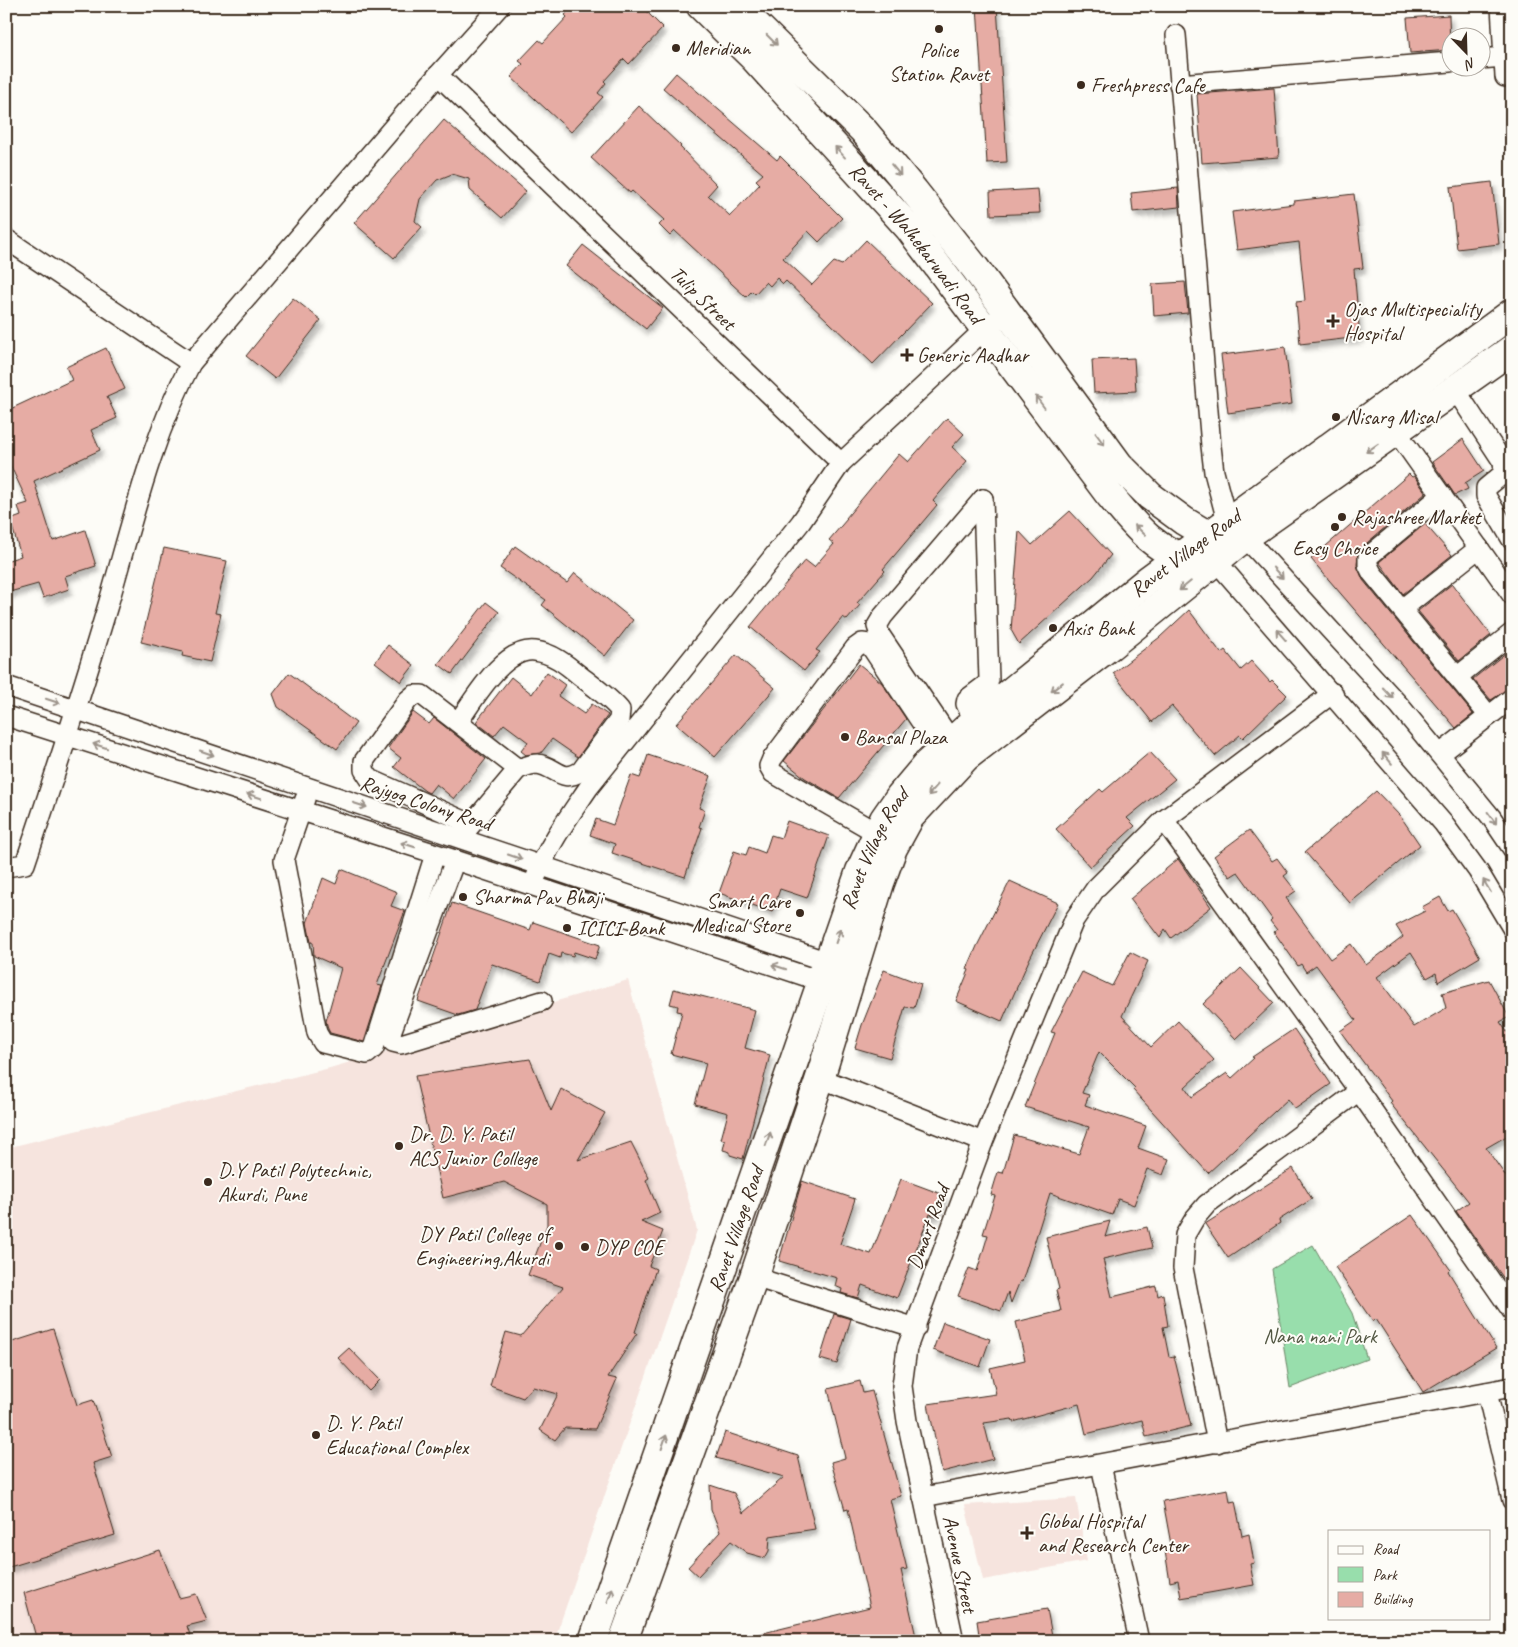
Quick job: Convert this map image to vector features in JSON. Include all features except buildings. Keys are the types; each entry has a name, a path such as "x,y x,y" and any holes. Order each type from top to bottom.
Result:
{"main road":[{"name":"Ravet - Walhekarwadi Road","path":"701,6 755,59 909,228 1131,521 1148,537 1180,558"},
{"name":"Ravet - Walhekarwadi Road","path":"737,6 863,130 932,214 1119,464 1150,496 1225,539"},
{"name":"Ravet Village Road","path":"593,1641 688,1374 837,976 880,883 893,848 910,817 966,757 1225,539 1512,313"},
{"name":"Ravet Village Road","path":"1225,539 1396,431 1512,349"},
{"path":"1180,558 1225,539"},
{"name":"Ravet Village Road","path":"623,1641 754,1277 820,1078 837,976 860,871 876,833 900,796 946,747 974,721 1148,580 1180,558"}],"street":[{"path":"6,867 24,864 78,709 150,460 172,398 191,363 438,75 500,6"},
{"path":"1501,6 1505,77"},
{"path":"1176,36 1211,446 1225,539 1333,693 1460,845 1506,907 1512,928"},
{"path":"1490,59 1504,58"},
{"path":"1180,84 1440,63"},
{"name":"Tulip Street","path":"438,75 841,463"},
{"path":"6,240 191,363"},
{"path":"533,886 540,865 566,821 590,787 800,522 841,463 985,329 1007,312"},
{"path":"1455,389 1508,459 1504,473 1486,488 1486,496 1512,540"},
{"path":"1396,431 1512,595"},
{"path":"1442,495 1368,557 1368,565 1372,573 1489,716"},
{"path":"946,747 880,635 877,626 883,616 983,499 989,680 987,684 967,700 974,721"},
{"path":"1225,539 1399,705 1491,817 1512,848"},
{"path":"1402,609 1479,548"},
{"path":"1457,677 1512,633"},
{"path":"876,833 773,773 769,766 772,759 855,648 862,643 870,644 946,747"},
{"path":"458,722 491,675 505,662 533,650 562,661 620,710 619,720 581,771 573,776 565,776 536,764 518,769 465,831 370,779 364,770 364,761 408,700 414,695 422,695 518,769"},
{"name":"Rajyog Colony Road","path":"6,686 308,788 465,831 540,865 816,958 837,976"},
{"name":"Dmart Road","path":"922,1497 902,1386 904,1364 983,1142 1074,920 1096,888 1164,820 1333,693"},
{"path":"1440,754 1512,698"},
{"path":"6,716 455,860 808,977 837,976"},
{"path":"308,788 284,860 317,1033 323,1043 367,1054 374,1048 435,854"},
{"path":"1164,820 1359,1091 1512,1310"},
{"path":"455,860 390,1035 393,1042 401,1044 542,1001"},
{"path":"820,1078 983,1142"},
{"path":"1217,1443 1183,1268 1185,1235 1195,1218 1207,1204 1359,1091"},
{"path":"754,1277 916,1328"},
{"path":"922,1497 1512,1387"},
{"path":"1488,1392 1512,1500"},
{"path":"1101,1465 1139,1641"},
{"name":"Avenue Street","path":"922,1497 954,1641"}],"shaded area":[{"name":"D. Y. Patil Educational Complex","path":"628,980 697,1230 554,1641 6,1641 6,1148 330,1068"},
{"name":"Global Hospital and Research Center","path":"1076,1498 1087,1561 983,1580 965,1505"}],"green space":[{"name":"Nana nani Park","path":"1313,1245 1352,1313 1367,1359 1290,1388 1272,1269"}],"place":[{"name":"Police Station Ravet","path":"939,29"},
{"name":"Meridian","path":"676,48"},
{"name":"Freshpress Cafe","path":"1081,85"},
{"name":"Ojas Multispeciality Hospital","path":"1333,321"},
{"name":"Generic Aadhar","path":"907,355"},
{"name":"Nisarg Misal","path":"1336,417"},
{"name":"Rajashree Market","path":"1342,517"},
{"name":"Easy Choice","path":"1335,527"},
{"name":"Axis Bank","path":"1053,628"},
{"name":"Bansal Plaza","path":"845,737"},
{"name":"Sharma Pav Bhaji","path":"463,897"},
{"name":"Smart Care Medical Store","path":"800,913"},
{"name":"ICICI Bank","path":"567,928"},
{"name":"Dr. D. Y. Patil ACS Junior College","path":"399,1146"},
{"name":"D.Y Patil Polytechnic, Akurdi, Pune","path":"208,1182"},
{"name":"DY Patil College of Engineering,Akurdi","path":"559,1246"},
{"name":"DYP COE","path":"585,1247"},
{"name":"D. Y. Patil Educational Complex","path":"316,1435"},
{"name":"Global Hospital and Research Center","path":"1027,1533"}]}
